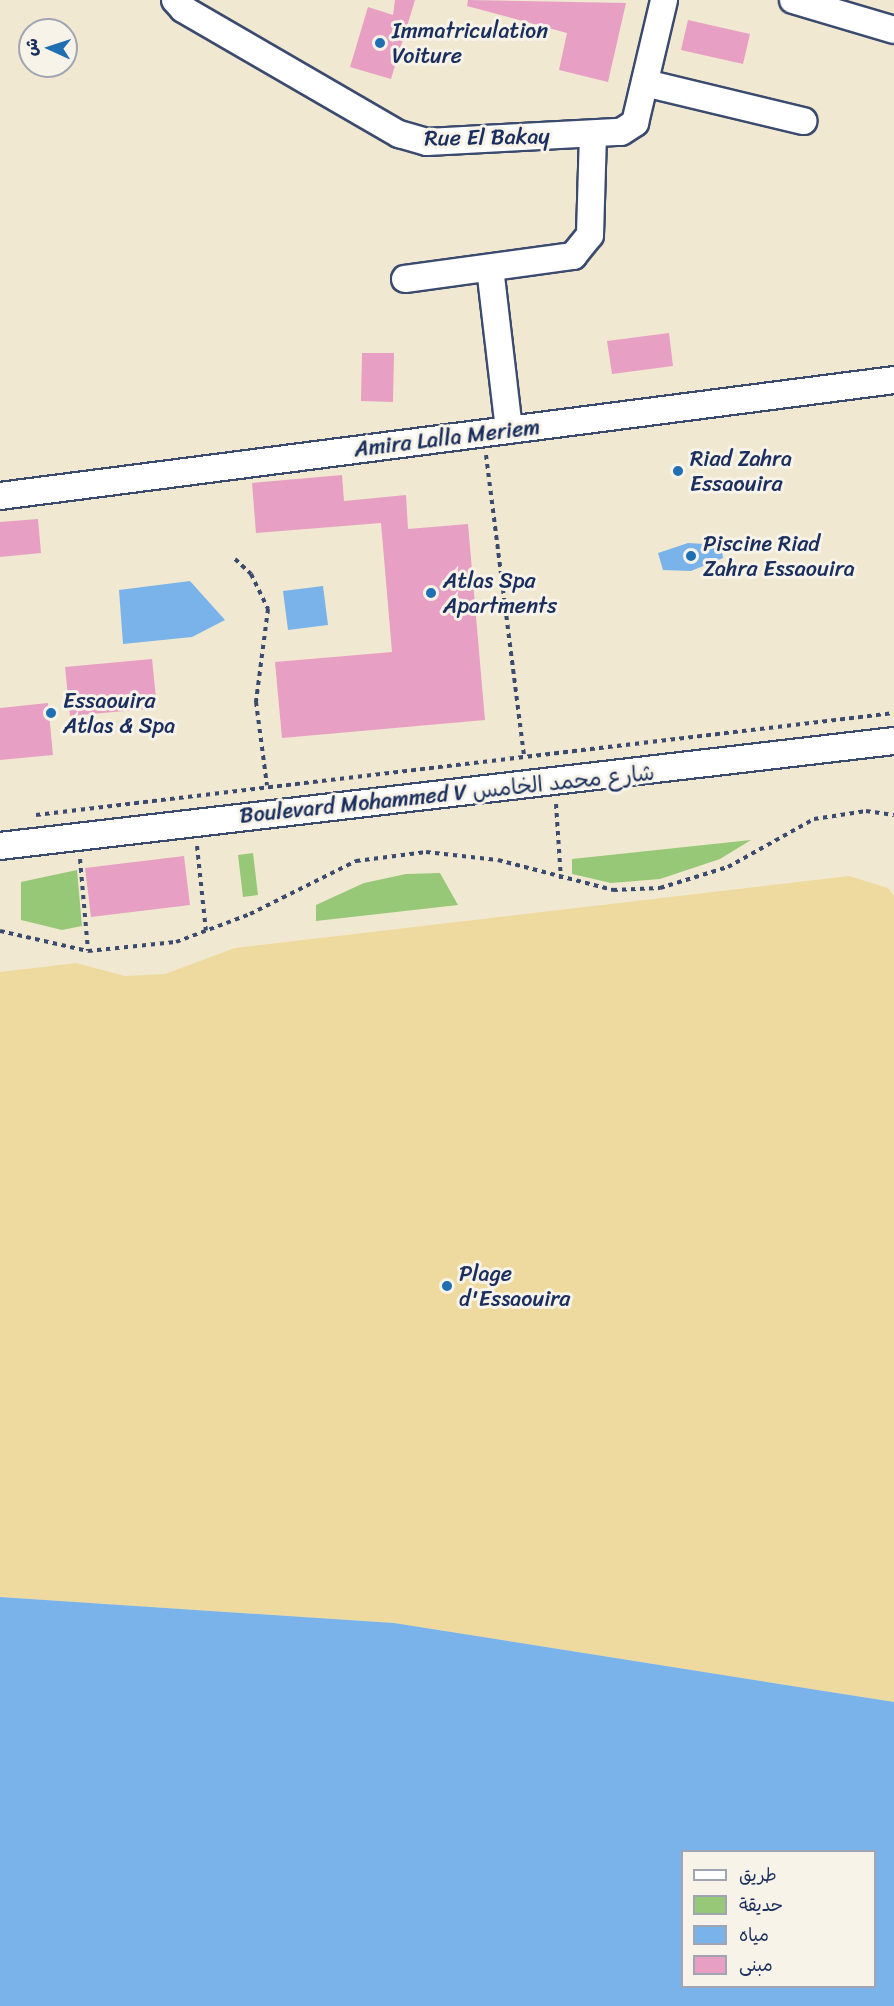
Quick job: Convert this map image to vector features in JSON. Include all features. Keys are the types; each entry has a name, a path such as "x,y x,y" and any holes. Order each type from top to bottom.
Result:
{"street":[{"name":"Rue El Bakay","path":"175,0 183,9 399,134 427,142 621,132 635,123 664,0"},
{"path":"793,0 894,30"},
{"path":"645,83 803,121"},
{"path":"405,279 573,256 585,245 590,235 593,134"},
{"path":"490,267 509,430"},
{"name":"Amira Lalla Meriem","path":"0,496 894,380"},
{"name":"Boulevard Mohammed V شارع محمد الخامس","path":"0,846 555,783 894,741"}],"path":[{"path":"484,433 527,786"},
{"path":"235,559 251,574 268,609 256,702 267,785"},
{"path":"33,815 267,785 894,713"},
{"path":"552,753 561,879"},
{"path":"195,796 207,931"},
{"path":"87,808 90,836 79,856 88,951"},
{"path":"0,931 88,951 176,942 250,914 356,861 426,852 498,860 561,879 613,890 660,888 728,867 814,819 866,811 894,815"}],"green space":[{"path":"751,840 720,859 660,879 611,883 572,874 572,859"},
{"path":"253,853 258,895 243,897 238,855"},
{"path":"77,870 82,926 62,930 21,920 21,882"},
{"path":"440,873 458,905 316,921 316,905 364,883 406,874"}],"sand":[{"name":"Plage d'Essaouira","path":"849,876 888,888 894,896 894,1702 394,1623 0,1597 0,972 76,963 125,976 165,974 235,948"}],"water":[{"name":"Piscine Riad Zahra Essaouira","path":"688,543 721,545 723,558 691,571 663,570 658,553"},
{"path":"190,581 225,620 192,637 123,644 119,590"},
{"path":"323,586 328,625 288,630 283,591"},
{"path":"0,1597 394,1623 894,1702 894,2006 0,2006"}],"building":[{"name":"Immatriculation Voiture","path":"395,0 415,0 391,79 350,67 368,7 393,15"},
{"path":"468,0 626,3 608,82 559,70 567,33 467,6"},
{"path":"688,20 750,34 743,64 681,50"},
{"path":"669,333 673,366 612,374 607,341"},
{"path":"362,353 394,353 393,402 361,401"},
{"name":"Atlas Spa Apartments","path":"342,475 344,501 406,495 408,529 468,524 485,720 282,738 275,662 392,652 381,523 256,533 252,483"},
{"path":"38,519 41,553 0,557 0,522"},
{"path":"152,659 157,708 70,716 65,667"},
{"path":"48,703 53,755 0,760 0,708"},
{"path":"184,856 190,905 91,917 85,868"}],"place":[{"name":"Immatriculation Voiture","path":"380,43"},
{"name":"Riad Zahra Essaouira","path":"678,471"},
{"name":"Piscine Riad Zahra Essaouira","path":"691,556"},
{"name":"Atlas Spa Apartments","path":"431,593"},
{"name":"Essaouira Atlas & Spa","path":"51,713"},
{"name":"Plage d'Essaouira","path":"447,1286"}]}
